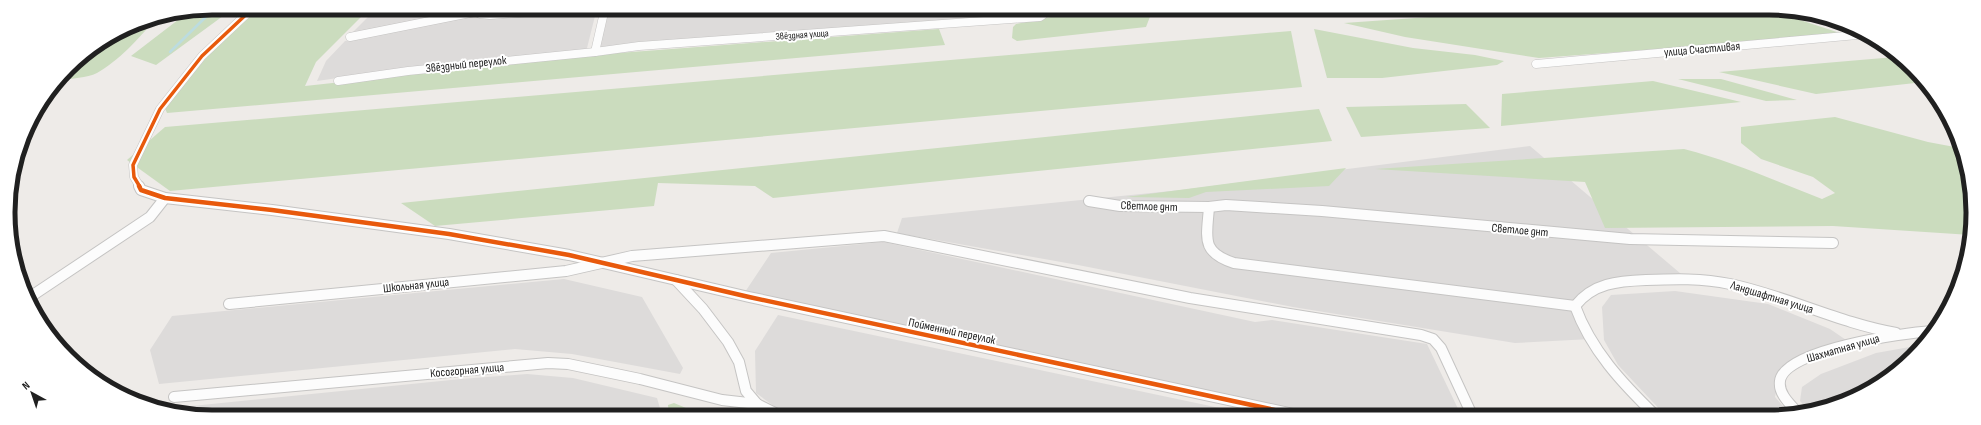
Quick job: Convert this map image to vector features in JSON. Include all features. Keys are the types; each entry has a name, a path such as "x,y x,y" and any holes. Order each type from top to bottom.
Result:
{"street":[{"name":"Пойменный переулок","path":"246,15 202,56 160,109 133,165 134,176 141,190 165,198 272,210 449,234 569,255 676,280 1275,410"},
{"path":"350,37 449,15"},
{"path":"595,52 603,15"},
{"name":"Звёздная улица","path":"595,52 639,46 1040,17 1044,15"},
{"name":"улица Счастливая","path":"1536,64 1856,35"},
{"name":"Звёздный переулок","path":"338,81 408,70 595,52"},
{"path":"33,295 88,260 150,217 165,198"},
{"name":"Светлое днт","path":"1089,201 1135,207 1209,207 1226,205 1322,211 1630,239 1832,243"},
{"path":"1209,207 1208,248 1213,255 1223,260 1399,285 1575,306 1582,325 1604,360 1651,410"},
{"name":"Школьная улица","path":"229,304 566,271 640,255 884,236 1190,298 1421,335 1433,339 1441,348 1470,410"},
{"name":"Ландшафтная улица","path":"1575,306 1581,296 1601,285 1626,281 1687,279 1730,284 1776,296 1861,326 1896,333"},
{"path":"676,280 728,342 739,362 746,391 757,404 769,410"},
{"name":"Шахматная улица","path":"1794,408 1783,396 1780,389 1780,381 1787,368 1819,353 1896,333 1926,331"},
{"name":"Косогорная улица","path":"174,398 548,363 568,364 640,379 722,400 757,404"}],"shaded area":[{"path":"370,15 461,15 351,34"},
{"path":"549,15 595,15 586,52 421,66 317,81 326,61 345,41 468,17 487,19"},
{"path":"607,15 1019,15 1015,16 598,49"},
{"path":"1530,146 1687,279 1648,280 1581,296 1582,325 1591,339 1515,343 1293,307 1078,265 897,233 902,218 1181,190"},
{"path":"883,242 1255,322 1272,320 1427,344 1459,410 1289,410 745,292 771,253"},
{"path":"564,279 642,297 683,368 680,374 572,354 515,349 159,384 150,350 172,316"},
{"path":"1675,291 1768,304 1830,329 1849,342 1780,373 1775,397 1786,409 1660,410 1618,365 1604,340 1602,307 1611,295"},
{"path":"778,315 1229,410 779,410 756,393 755,351"},
{"path":"1914,346 1889,369 1856,390 1832,400 1807,406 1805,406 1800,401 1802,387 1821,374 1876,353"},
{"path":"527,374 573,378 657,398 661,410 200,410 182,407 182,407 461,379"}],"green space":[{"path":"200,15 223,16 156,65 131,56 180,18"},
{"path":"250,15 363,15 316,62 305,86 592,55 939,29 945,45 167,113 164,106 214,49"},
{"path":"1061,15 1113,17 1116,15 1151,15 1146,27 1017,41 1012,38 1013,27 1016,24"},
{"path":"1458,15 1781,15 1846,35 1539,58 1405,37 1344,23"},
{"path":"150,25 128,49 112,63 97,73 66,80 82,64 103,48 125,35"},
{"path":"1314,29 1413,48 1475,55 1504,61 1497,65 1382,78 1327,78"},
{"path":"1291,31 1302,87 170,191 127,160 165,127"},
{"path":"1891,57 1918,83 1816,94 1719,72"},
{"path":"1678,79 1721,79 1797,100 1766,101"},
{"path":"1653,81 1741,102 1501,126 1502,94"},
{"path":"1466,104 1490,128 1361,137 1346,107"},
{"path":"1319,109 1332,141 773,198 755,186 658,183 654,206 435,226 401,203"},
{"path":"1835,117 1928,142 1955,147 1962,174 1966,200 1965,235 1833,226 1605,228 1585,182 1375,169 1684,149 1736,165 1822,199 1835,193 1813,177 1761,159 1741,143 1741,127"},
{"path":"1346,168 1329,186 1206,192 1189,198 1126,197"},
{"path":"674,403 695,410 668,410 668,405"}],"waterway":[{"path":"170,52 208,15"}],"cycle path":[{"path":"246,15 202,56 160,109 133,165 134,177 141,190 165,198 272,210 449,234 569,255 749,297 1275,410"}]}
